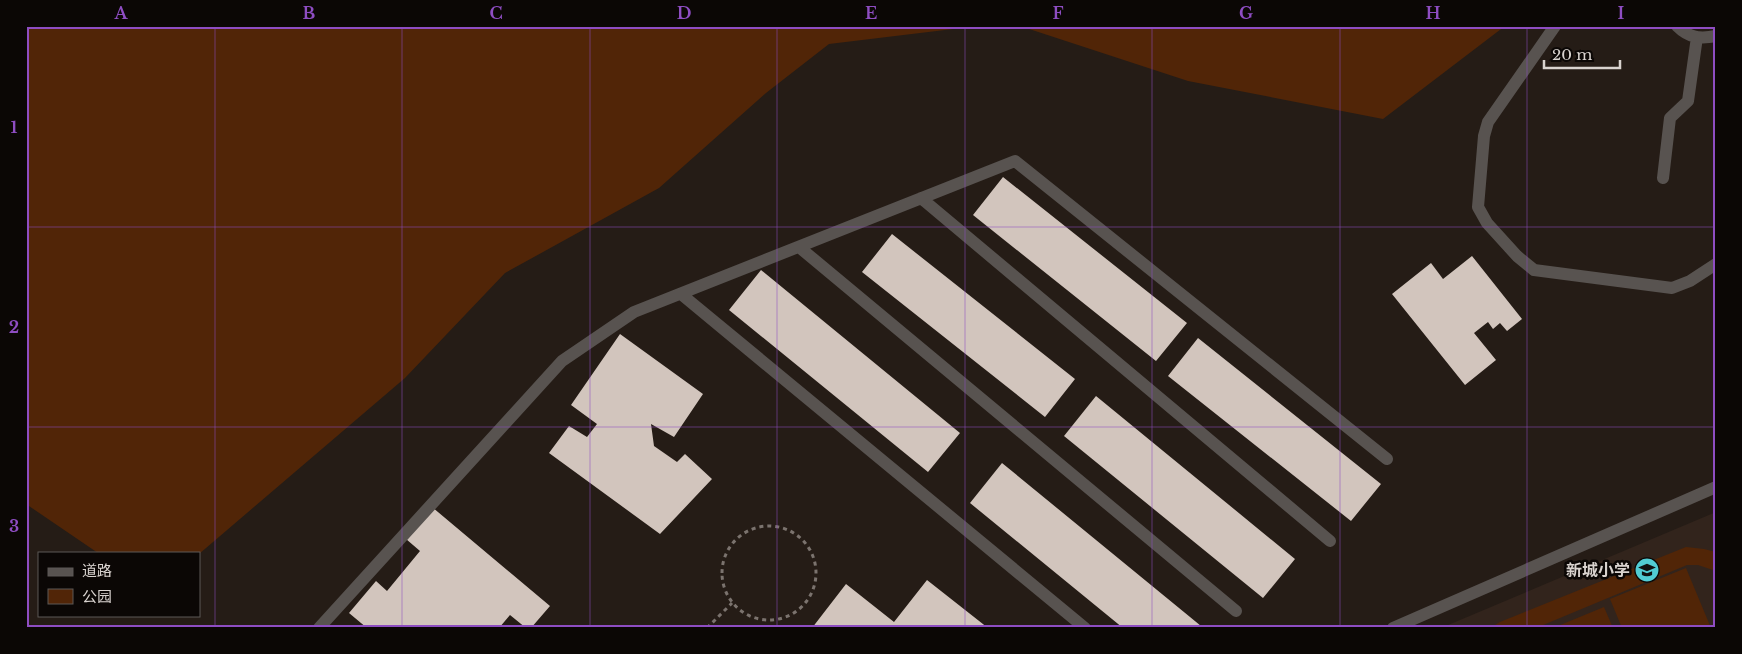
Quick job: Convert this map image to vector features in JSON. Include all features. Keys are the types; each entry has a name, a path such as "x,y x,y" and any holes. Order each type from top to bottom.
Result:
{"street":[{"path":"1555,26 1488,122 1484,136 1478,207 1487,223 1502,241 1534,270 1672,288 1690,282 1716,264"},
{"path":"1677,26 1690,36 1702,38 1716,36"},
{"path":"1663,178 1670,118 1688,101 1697,37"},
{"path":"319,628 562,361 634,312 1015,161 1387,459"},
{"path":"921,198 1330,541"},
{"path":"799,247 1236,611"},
{"path":"681,294 1084,628"},
{"path":"1393,628 1716,487"}],"path":[{"path":"758,526 774,526 790,530 803,540 812,553 817,569 815,585 809,599 799,610 786,618 771,621 756,619 743,613 732,603 724,590 721,575 723,558 731,544 742,533 758,526"},
{"path":"707,628 732,603"}],"shaded area":[{"name":"新城小学","path":"1716,512 1716,628 1441,628"}],"green space":[{"path":"26,26 978,26 829,44 766,93 659,188 505,273 405,378 200,553 97,552 26,504"},
{"path":"1020,26 1505,26 1383,119 1188,81"},
{"path":"1686,547 1716,552 1716,571 1698,565 1687,565 1536,628 1490,628 1500,622"},
{"path":"1686,568 1711,628 1622,628 1610,599"},
{"path":"1604,607 1613,628 1553,628"}],"building":[{"path":"1003,177 1187,323 1156,361 973,215"},
{"path":"892,234 1075,379 1045,417 862,272"},
{"path":"1472,256 1522,319 1507,331 1500,323 1493,329 1488,322 1474,333 1496,360 1465,385 1392,294 1431,263 1443,279"},
{"path":"761,270 960,433 928,472 729,310"},
{"path":"620,334 703,394 674,437 651,424 654,446 677,462 685,454 712,479 660,534 549,453 569,426 587,437 597,424 571,405"},
{"path":"1198,338 1381,484 1351,521 1168,376"},
{"path":"1096,396 1295,559 1263,598 1064,436"},
{"path":"1002,463 1201,626 1200,628 1123,628 970,503"},
{"path":"432,507 550,606 531,628 526,628 510,615 499,628 367,628 349,613 376,581 387,591 420,551 406,539"},
{"path":"927,580 988,628 812,628 846,584 894,622"}],"place":[{"name":"新城小学","path":"1647,570"}]}
